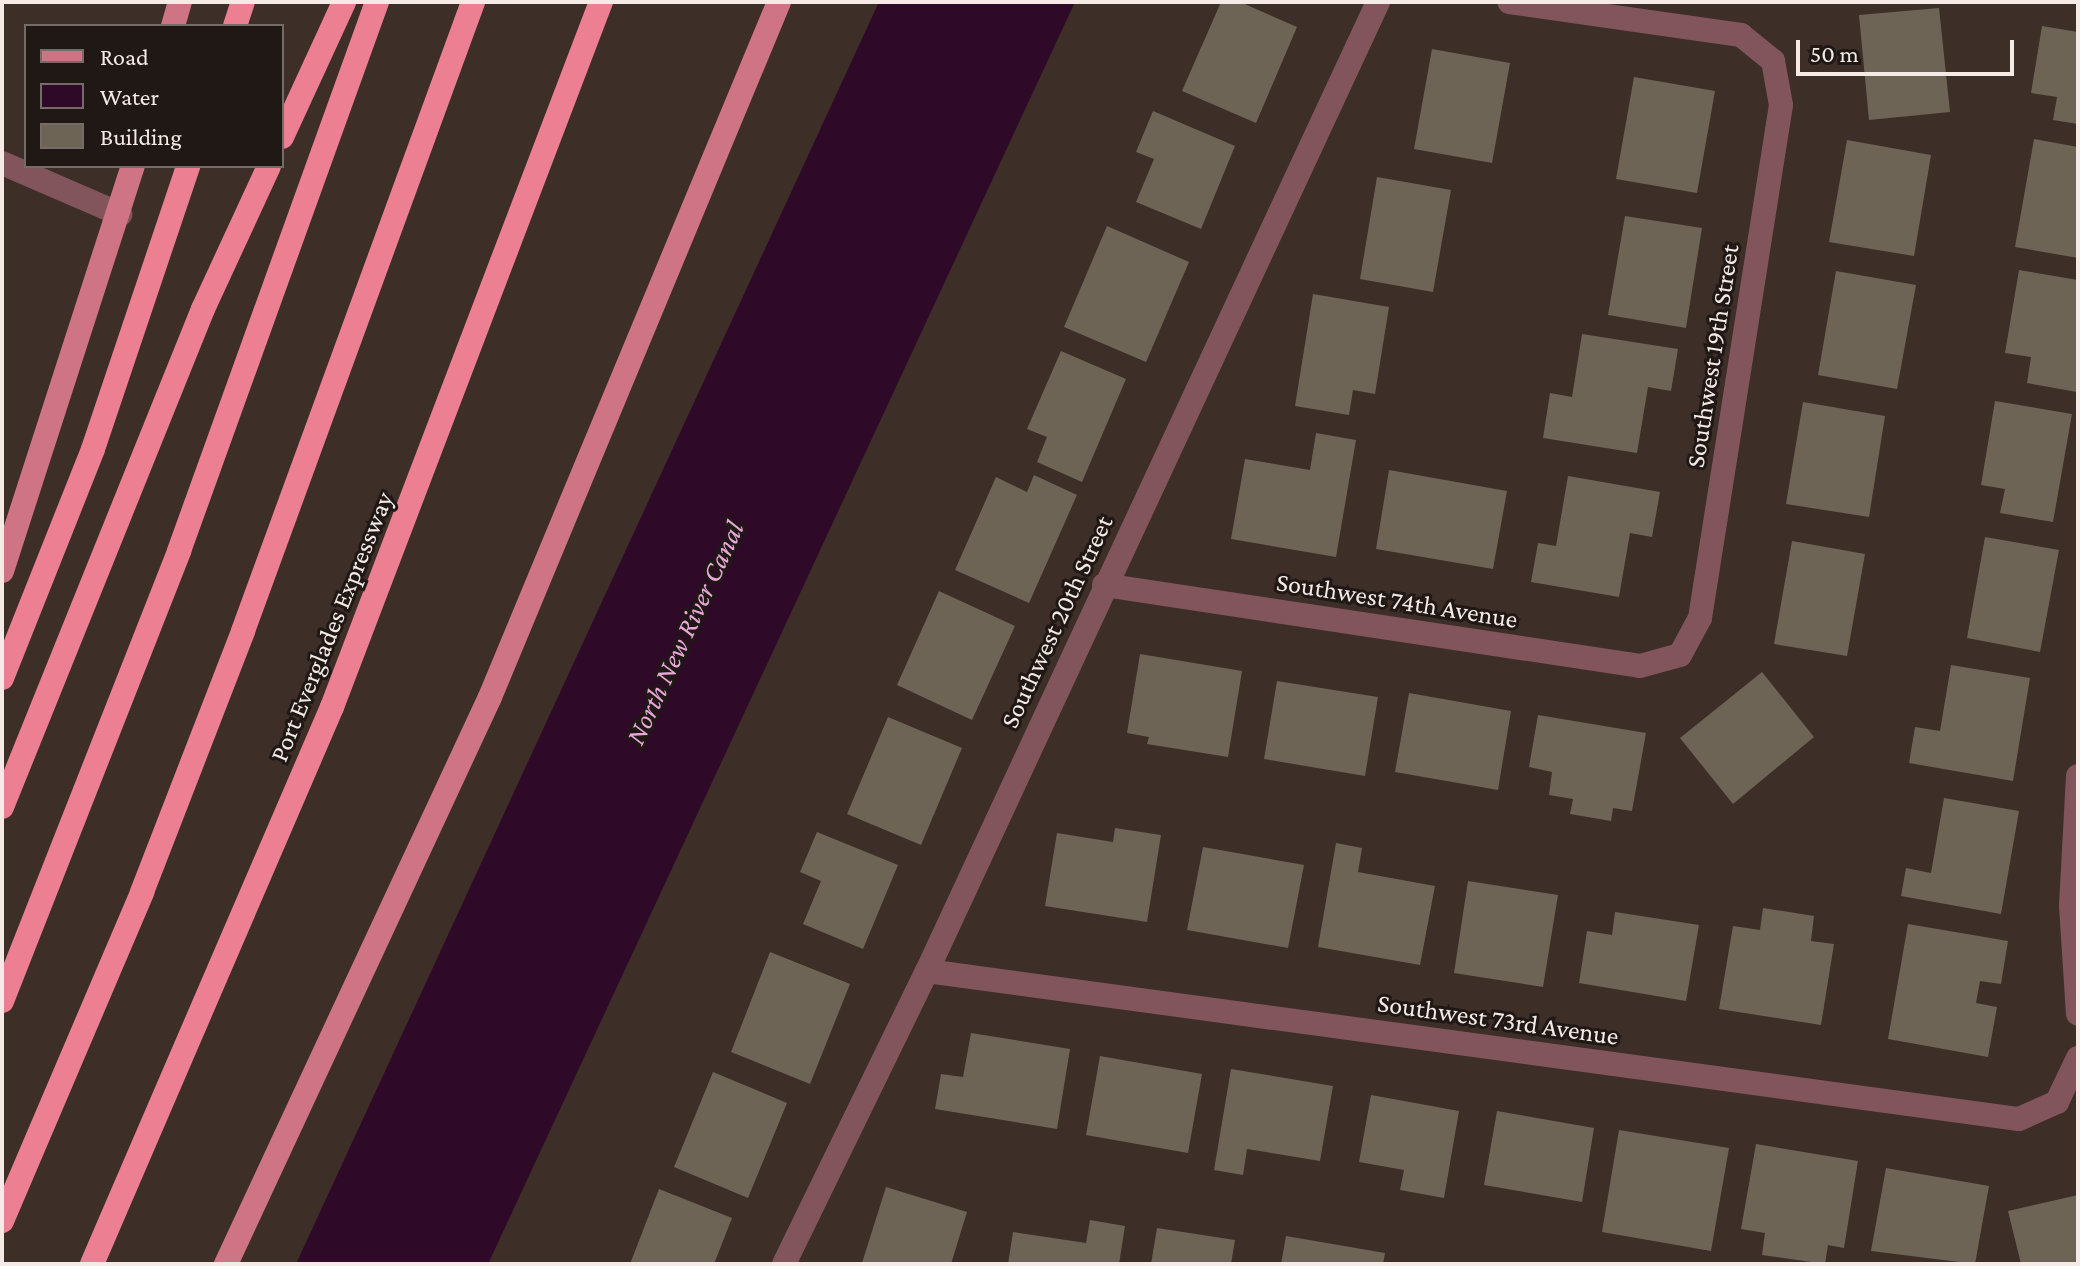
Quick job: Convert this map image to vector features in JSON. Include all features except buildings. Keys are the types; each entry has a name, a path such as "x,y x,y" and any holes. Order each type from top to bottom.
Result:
{"highway":[{"path":"236,24 243,2"},
{"path":"284,133 344,2"},
{"path":"2,1001 179,551 377,2"},
{"path":"2,1221 142,892 238,646 473,2"},
{"name":"Port Everglades Expressway","path":"92,1264 332,707 601,2"},
{"path":"2,678 93,449 187,168"},
{"path":"2,807 203,309 268,168"}],"main road":[{"path":"174,24 180,2"},
{"path":"226,1264 490,697 779,2"},
{"path":"2,571 132,168"}],"street":[{"name":"Southwest 20th Street","path":"784,1264 927,971 1104,585 1378,2"},
{"name":"Southwest 19th Street","path":"1509,2 1741,35 1773,61 1781,105 1700,618 1680,655"},
{"path":"2,163 120,214"},
{"name":"Southwest 74th Avenue","path":"1104,585 1640,666 1680,655"},
{"path":"2078,776 2071,906 2078,1014"},
{"name":"Southwest 73rd Avenue","path":"927,971 2019,1119 2057,1102 2078,1058"}],"water":[{"name":"North New River Canal","path":"879,2 1075,2 488,1264 296,1264"}]}
